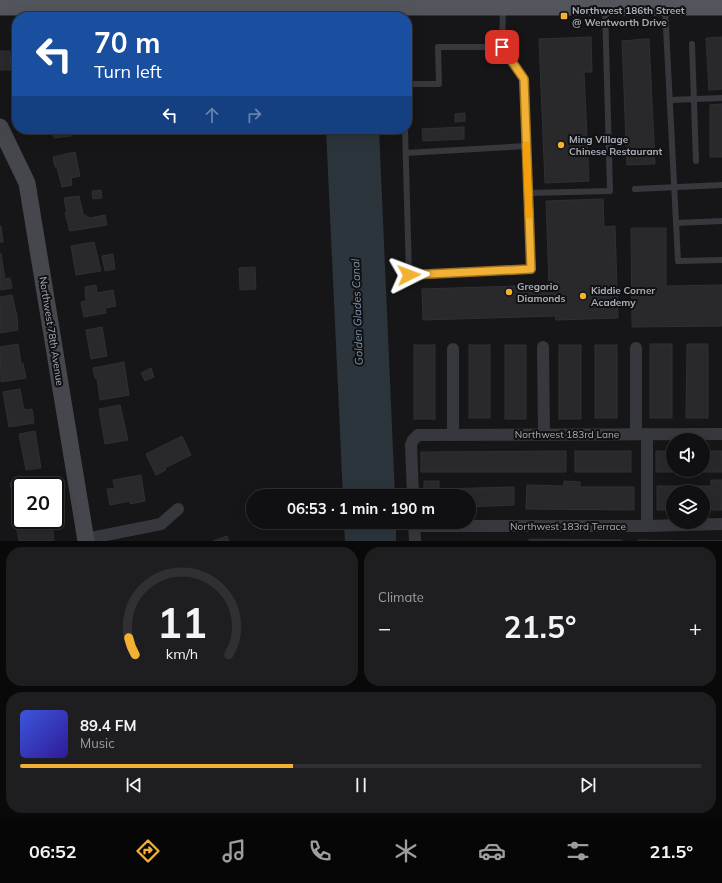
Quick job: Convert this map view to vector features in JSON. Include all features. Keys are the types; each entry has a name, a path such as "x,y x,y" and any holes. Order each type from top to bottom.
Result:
{"main road":[{"path":"0,6 217,9 253,6 503,6 570,3 605,6 722,6"}],"street":[{"name":"Northwest 78th Avenue","path":"0,127 27,183 86,540"},
{"path":"544,347 544,434"},
{"path":"636,348 647,526"},
{"path":"453,435 454,349"},
{"name":"Northwest 183rd Lane","path":"413,489 412,445 413,440 418,435 722,434"},
{"path":"86,540 162,524 178,509"},
{"name":"Northwest 183rd Terrace","path":"476,525 647,526 722,524"},
{"path":"414,529 415,541"}],"lane":[{"path":"405,134 409,275 531,269 524,79 502,47 503,6"},
{"path":"528,193 610,191 605,6"},
{"path":"665,6 678,261 722,260"},
{"path":"692,44 696,161"},
{"path":"412,84 439,84 438,47 502,47"},
{"path":"670,100 722,98"},
{"path":"406,153 526,146"},
{"path":"635,189 722,185"},
{"path":"676,223 722,221"}],"water":[{"name":"Golden Glades Canal","path":"326,134 379,134 395,489 343,489"},
{"path":"344,529 396,529 396,541 345,541"}],"building":[{"path":"591,37 592,72 584,72 589,181 545,183 539,39"},
{"path":"722,37 722,89 709,90 706,38"},
{"path":"649,39 655,164 627,165 622,41"},
{"path":"0,51 10,51 11,70 0,70"},
{"path":"722,104 722,157 710,157 710,105"},
{"path":"465,113 465,121 455,122 455,114"},
{"path":"464,127 464,139 423,141 422,129"},
{"path":"53,134 70,134 71,136 54,138"},
{"path":"75,152 80,176 71,178 72,185 62,187 53,157"},
{"path":"101,190 102,198 93,199 92,191"},
{"path":"79,196 83,214 90,218 105,215 107,225 70,231 65,213 67,213 64,198"},
{"path":"603,199 604,227 615,226 618,318 556,320 555,316 423,320 422,289 549,285 546,201"},
{"path":"1,226 3,242 0,242"},
{"path":"631,228 666,228 666,286 722,285 722,326 632,327"},
{"path":"94,242 101,271 76,275 71,246"},
{"path":"1,253 5,279 10,278 12,288 0,290"},
{"path":"113,254 115,269 105,271 102,256"},
{"path":"255,267 256,289 240,290 239,268"},
{"path":"96,285 97,293 113,290 116,306 105,308 106,313 84,317 81,302 86,301 85,287"},
{"path":"12,295 17,316 18,330 0,333 0,297"},
{"path":"102,327 107,356 91,359 86,330"},
{"path":"18,344 21,364 23,363 26,378 1,382 0,347"},
{"path":"650,344 672,344 672,418 650,418"},
{"path":"687,344 708,344 708,418 686,418"},
{"path":"414,345 435,345 435,419 414,419"},
{"path":"469,345 490,345 490,418 469,418"},
{"path":"505,345 526,345 526,419 505,419"},
{"path":"559,345 581,345 581,419 559,419"},
{"path":"595,345 617,345 617,418 595,418"},
{"path":"124,362 129,395 100,400 97,378 95,378 93,368"},
{"path":"151,368 154,377 145,381 141,373"},
{"path":"20,389 23,406 25,410 32,409 34,423 9,427 3,392"},
{"path":"120,405 128,440 105,444 99,409"},
{"path":"35,431 41,468 26,470 19,434"},
{"path":"182,436 191,455 165,468 166,470 156,475 146,454"},
{"path":"566,451 566,472 421,472 421,452"},
{"path":"575,451 631,451 631,472 575,472"},
{"path":"656,451 666,451 666,472 656,472"},
{"path":"710,451 722,451 722,472 710,472"},
{"path":"141,475 145,501 130,504 130,501 110,505 107,489 115,488 113,480"},
{"path":"711,480 722,480 722,510 710,510"},
{"path":"424,481 439,481 439,489 424,489"},
{"path":"564,481 580,482 580,487 634,487 634,510 526,509 527,485 564,486"},
{"path":"657,486 666,486 666,510 657,510"},
{"path":"514,487 514,505 476,507 476,489 439,489"},
{"path":"17,529 53,529 54,541 19,541"},
{"path":"227,536 229,541 213,541"},
{"path":"529,539 622,540 622,541 529,541"},
{"path":"638,540 722,541 638,541"}],"slow traffic":[{"path":"526,145 529,215"}],"place":[{"name":"Northwest 186th Street @ Wentworth Drive","path":"564,16"},
{"name":"Ming Village Chinese Restaurant","path":"561,145"},
{"name":"Gregorio Diamonds","path":"509,292"},
{"name":"Kiddie Corner Academy","path":"583,296"}],"route":[{"path":"409,275 531,269 524,79 502,47"}]}
